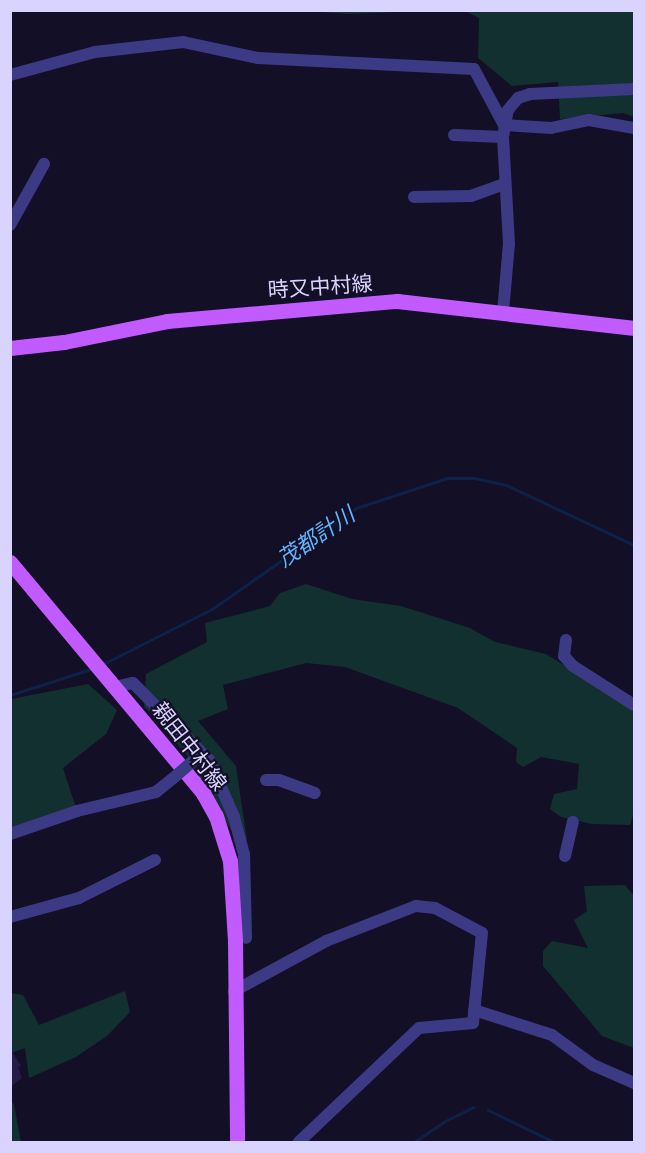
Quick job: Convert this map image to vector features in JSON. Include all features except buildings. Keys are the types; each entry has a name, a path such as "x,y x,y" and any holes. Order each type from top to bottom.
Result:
{"main road":[{"name":"時又中村線","path":"10,348 63,342 167,321 327,304 397,301 634,328"},
{"name":"親田中村線","path":"10,562 203,793 216,816 230,861 237,1143"}],"street":[{"path":"10,75 95,52 183,42 258,58 451,66 474,69 503,131 504,184 509,244 503,312"},
{"path":"503,131 518,98 530,94 634,89"},
{"path":"454,135 551,128 608,120 634,128"},
{"path":"10,225 44,164"},
{"path":"414,197 471,196 504,184"},
{"path":"566,640 564,656 573,666 634,705"},
{"path":"115,687 133,683 203,753 234,817 244,854 246,938"},
{"path":"10,834 77,811 156,792 203,753"},
{"path":"266,780 279,780 315,793"},
{"path":"565,856 573,822"},
{"path":"10,917 79,898 155,860"},
{"path":"234,991 326,941 416,906 435,908 482,933 473,1023 419,1028 299,1143"},
{"path":"474,1010 552,1035 593,1065 634,1083"}],"green space":[{"path":"306,11 420,11 349,14"},
{"path":"465,11 634,11 634,117 623,113 560,119 558,82 512,86 478,58 479,18"},
{"path":"306,584 352,599 401,606 470,628 495,642 546,654 634,709 634,812 630,825 592,824 561,817 550,809 554,794 577,789 579,764 541,757 523,767 516,762 517,748 458,708 345,667 306,663 223,685 228,709 198,721 236,766 247,840 231,830 186,754 144,706 146,674 207,642 205,623 270,606 280,593"},
{"path":"88,684 117,710 106,734 63,768 77,811 11,834 11,699"},
{"path":"625,885 634,896 634,1048 602,1036 543,966 543,951 552,941 588,948 574,920 587,911 584,886"},
{"path":"125,991 130,1012 107,1036 76,1057 29,1078 25,1048 11,1053 11,993 23,995 39,1025"},
{"path":"11,1102 14,1104 21,1142 11,1142"}],"waterway":[{"name":"茂都計川","path":"103,664 212,609 356,508 447,478 474,478 506,485 634,545"},
{"name":"茂都計川","path":"10,695 91,669"},
{"path":"414,1142 445,1121 474,1107"},
{"path":"488,1110 554,1142"}]}
